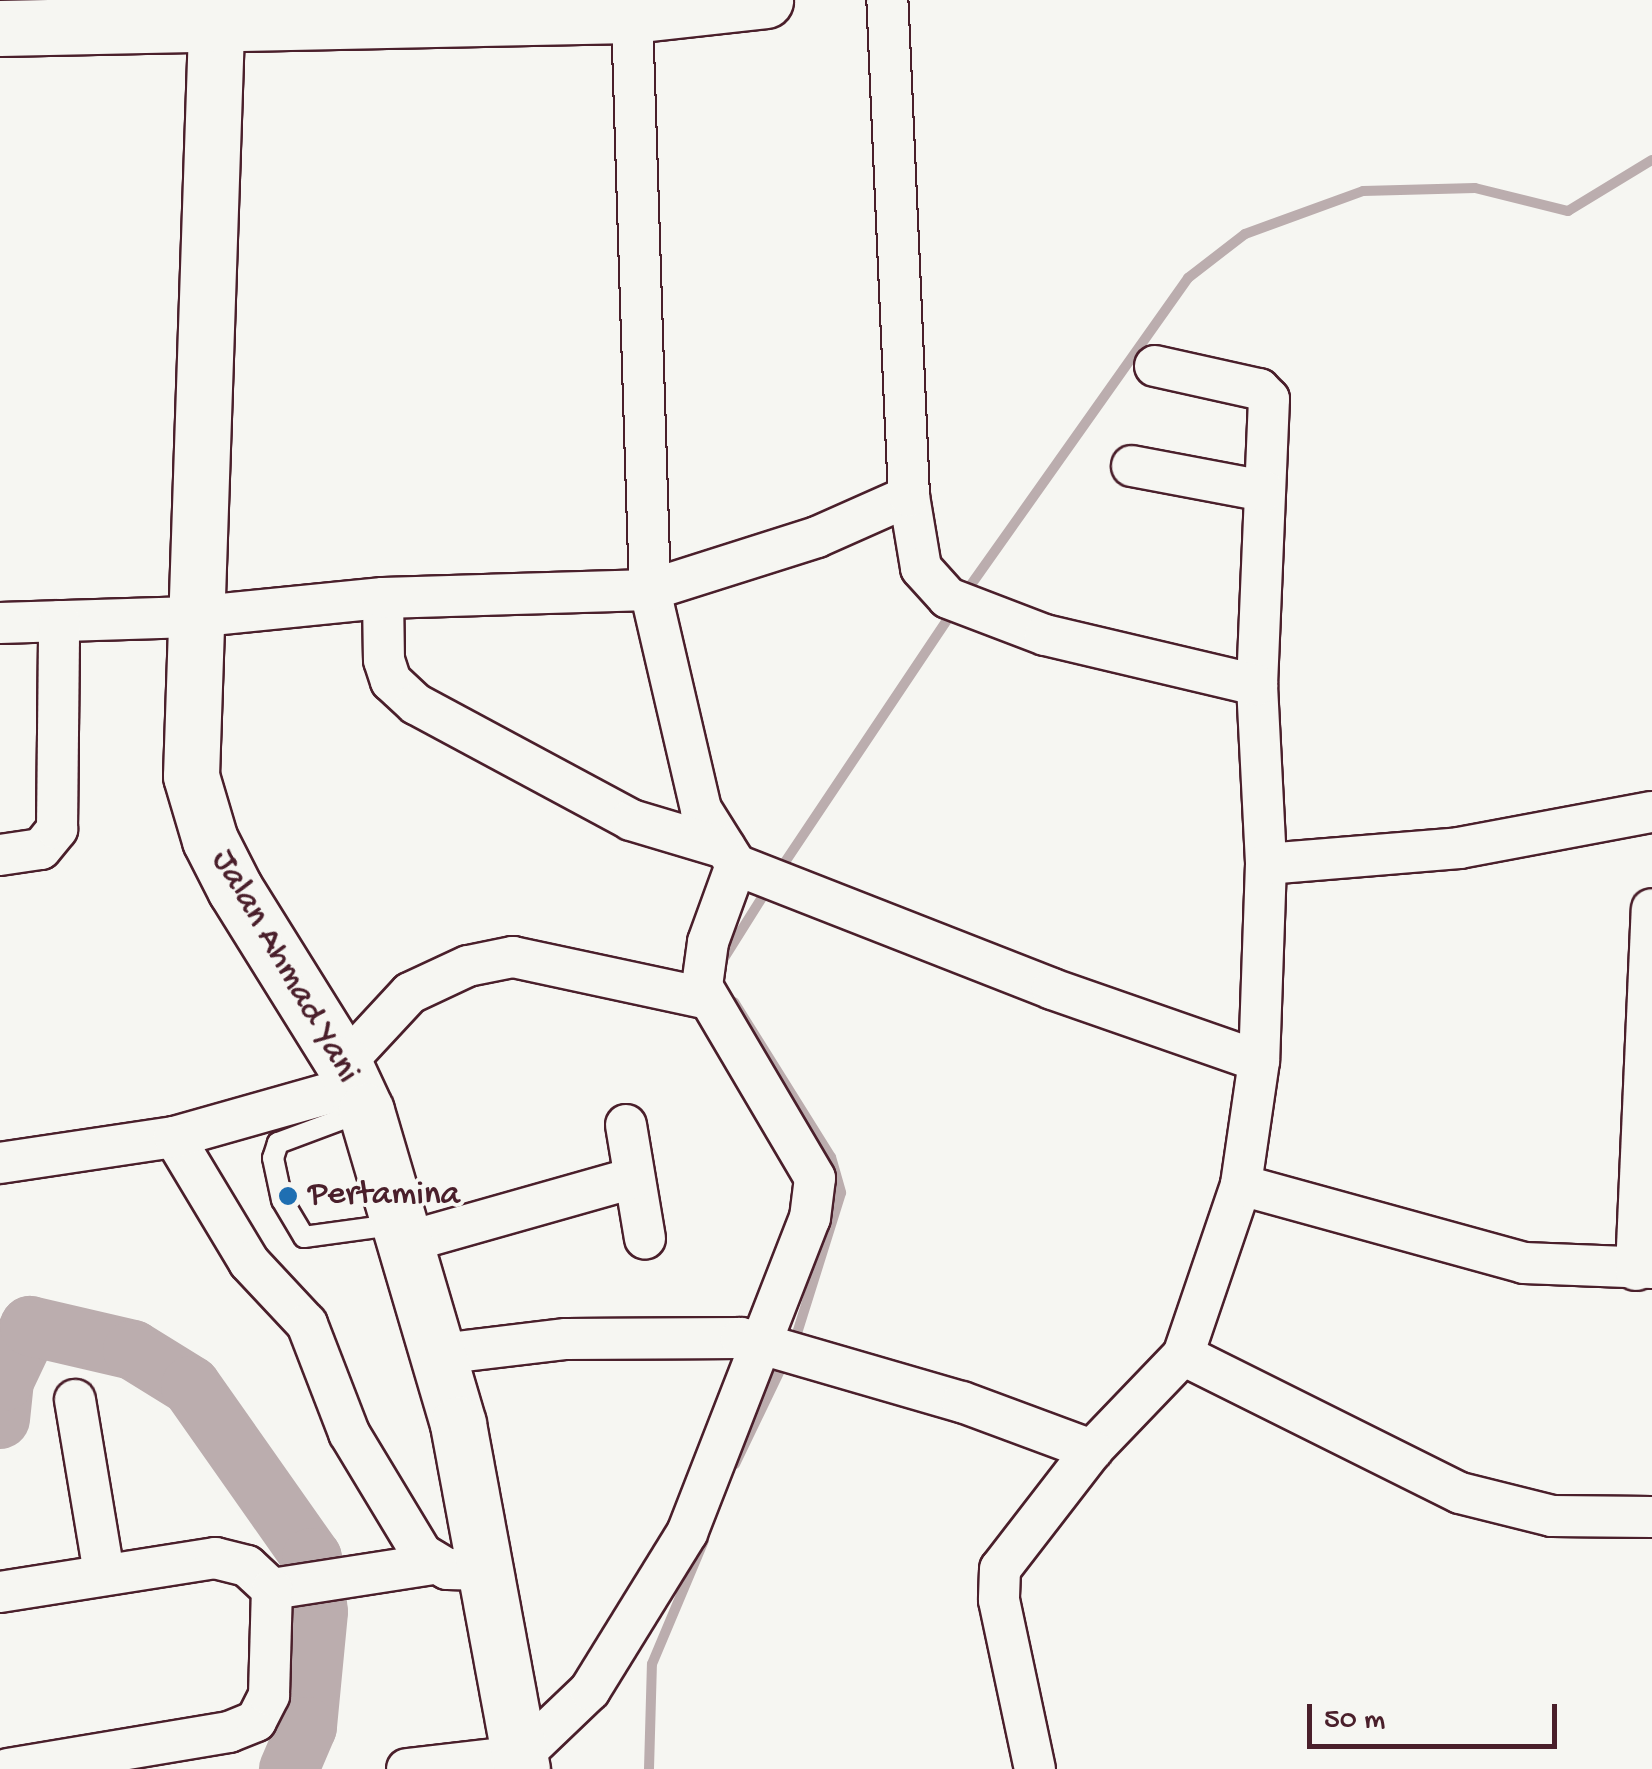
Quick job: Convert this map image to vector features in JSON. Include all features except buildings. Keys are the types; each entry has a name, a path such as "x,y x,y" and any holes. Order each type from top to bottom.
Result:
{"street":[{"path":"0,28 217,14 632,15 765,0"},
{"path":"887,0 909,496 921,568 963,605 1257,685"},
{"name":"Jalan Ahmad Yani","path":"217,14 192,617 192,776 210,840 355,1087 404,1233 440,1354 487,1570 522,1763"},
{"path":"632,15 650,590 691,789 738,861"},
{"path":"1029,1766 999,1600 1000,1569 1092,1450 1183,1355 1241,1185 1260,1061 1266,864 1257,685 1266,393 1155,366"},
{"path":"1132,466 1264,491"},
{"path":"0,624 192,617 383,598 650,590 817,537 909,496"},
{"path":"383,598 387,670 416,704 630,820 738,861 792,887 1260,1061"},
{"path":"0,855 41,849 57,829 59,621"},
{"path":"1266,864 1459,848 1652,812"},
{"path":"407,1769 522,1763 590,1690 686,1533 780,1350 816,1186 706,998 703,960 738,861"},
{"path":"1241,1185 1524,1263 1644,1269 1652,909"},
{"path":"0,1163 174,1137 355,1087 410,993 468,966 514,957 706,998"},
{"path":"626,1125 646,1238"},
{"path":"174,1137 249,1262 307,1324 348,1432 433,1564"},
{"path":"404,1233 633,1178"},
{"path":"440,1354 566,1339 741,1338 962,1402 1092,1450"},
{"path":"1183,1355 1460,1493 1552,1516 1652,1517"},
{"path":"76,1400 104,1574"},
{"path":"0,1592 216,1558 247,1566 272,1590 269,1695 256,1721 229,1732 8,1769"},
{"path":"272,1590 329,1586 433,1564 487,1570"}],"lane":[{"path":"355,1087 278,1143 273,1158 282,1200 304,1237 404,1233"}],"waterway":[{"path":"963,596 1188,278 1245,234 1363,191 1475,188 1568,211 1652,160"},
{"path":"777,874 954,610"},
{"path":"724,958 768,888"},
{"path":"734,1002 831,1157 841,1193 794,1343"},
{"path":"0,1419 4,1381 30,1326 133,1350 191,1386 312,1558 318,1612 307,1727 289,1769"},
{"path":"735,1464 786,1358"},
{"path":"649,1769 652,1664 704,1540"}],"place":[{"name":"Pertamina","path":"288,1196"}]}
